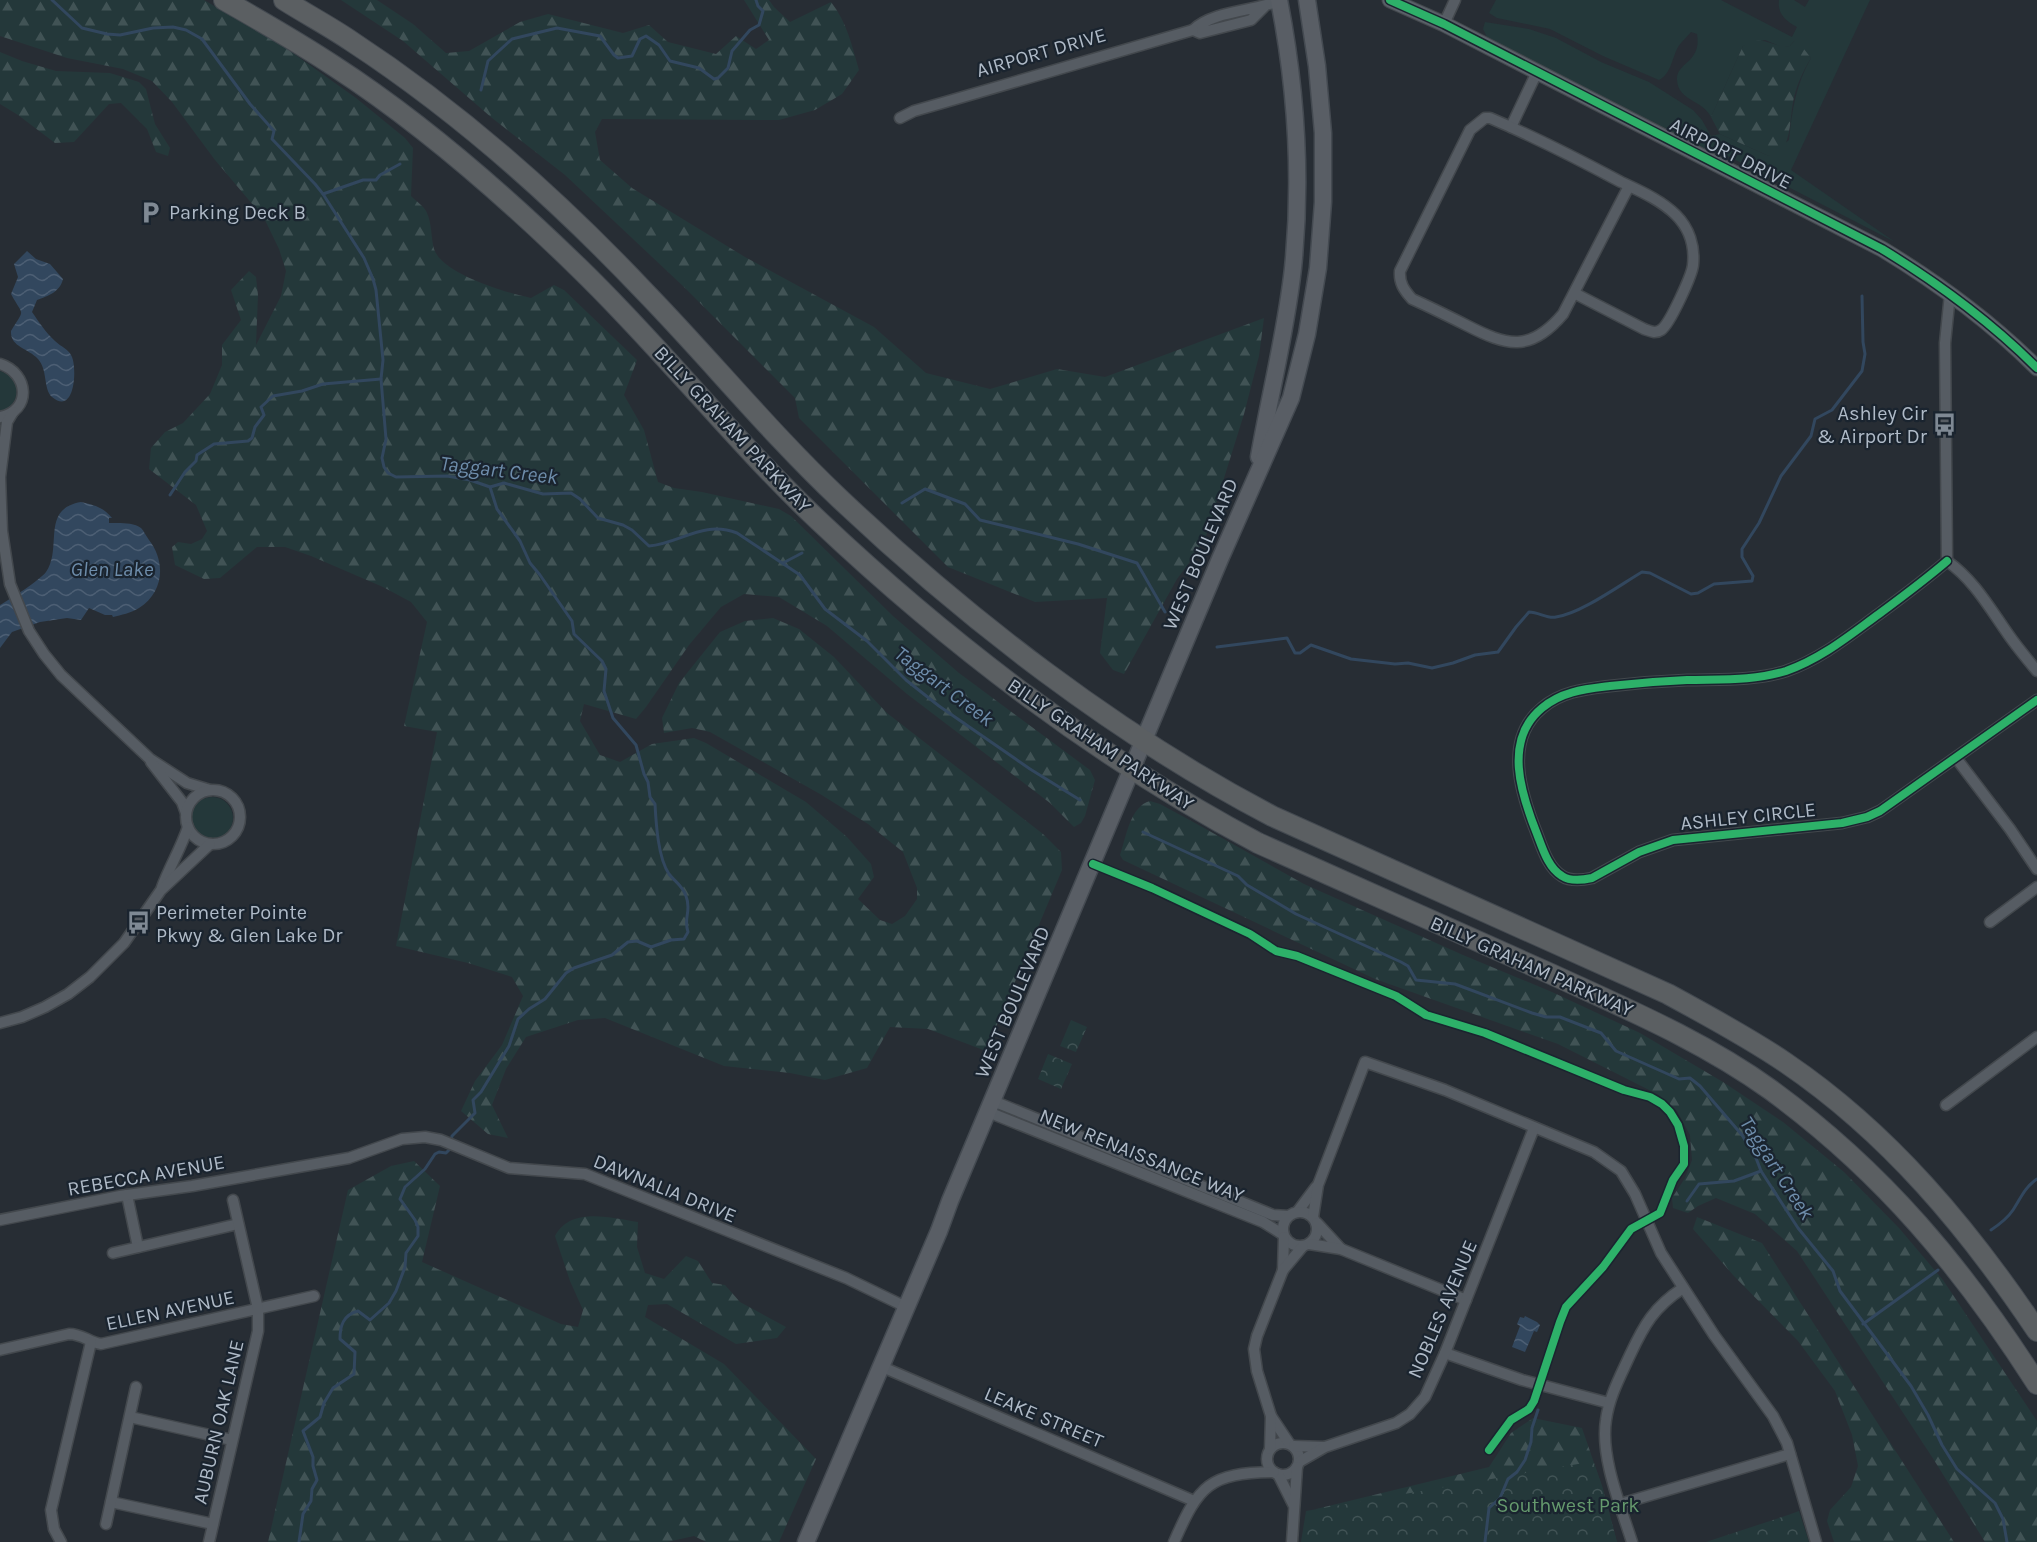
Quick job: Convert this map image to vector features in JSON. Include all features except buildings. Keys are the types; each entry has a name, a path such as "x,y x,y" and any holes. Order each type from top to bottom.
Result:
{"highway":[{"name":"BILLY GRAHAM PARKWAY","path":"224,0 335,66 484,181 579,268 625,314 766,468 871,569 983,662 1132,769 1210,818 1258,843 1654,1021 1723,1059 1770,1090 1852,1156 1923,1228 1986,1306 2037,1384"},
{"name":"BILLY GRAHAM PARKWAY","path":"284,0 351,41 504,158 600,246 654,301 788,447 891,546 1002,638 1144,741 1216,786 1272,816 1668,994 1758,1045 1797,1071 1844,1107 1904,1162 1967,1232 2037,1331"}],"main road":[{"name":"WEST BOULEVARD","path":"806,1542 1255,478 1291,398 1318,268 1323,202 1323,132 1317,66 1307,0"},
{"name":"WEST BOULEVARD","path":"1255,478 1269,397 1284,332 1293,267 1297,201 1290,66 1277,2"}],"street":[{"name":"AIRPORT DRIVE","path":"1390,0 1444,24 1858,235 1916,269 1950,294 1985,321 2037,368"},
{"path":"1444,24 1455,0"},
{"name":"AIRPORT DRIVE","path":"900,118 942,102 1194,30 1199,24 1207,21 1277,2"},
{"path":"1511,127 1537,72"},
{"path":"1574,293 1653,332 1660,331 1667,323 1684,291 1693,266 1693,247 1686,228 1669,208 1629,186 1490,118 1485,118 1470,130 1401,266 1400,283 1404,291 1412,298 1491,338 1513,343 1537,337 1550,328 1563,314 1629,186"},
{"path":"1950,294 1945,343 1947,561 1967,577 2037,671"},
{"path":"0,364 17,373 22,381 22,398 7,422 0,477 2,531 10,584 20,613 39,648 73,688 150,759 182,802 188,827 194,837 210,844"},
{"path":"0,417 13,412"},
{"name":"ASHLEY CIRCLE","path":"1947,561 1846,639 1805,663 1786,670 1745,678 1624,684 1580,690 1557,698 1543,707 1528,723 1521,741 1519,776 1527,809 1551,865 1562,876 1578,880 1592,878 1640,852 1672,840 1842,823 1867,817 1880,811 2037,700"},
{"path":"1956,758 2037,869"},
{"path":"0,1023 45,1007 68,994 90,977 124,943 161,890 210,844 224,841 233,835 238,827 239,809 235,800 228,794 219,790 196,787 150,759"},
{"path":"186,813 193,798 210,790"},
{"path":"161,890 188,827"},
{"path":"1990,922 2037,887"},
{"path":"1946,1105 2037,1037"},
{"path":"1292,1542 1297,1451 1271,1416 1257,1371 1254,1349 1283,1270 1316,1234 1318,1185 1365,1062 1445,1090 1594,1152 1621,1171 1635,1194 1661,1253 1714,1335 1773,1416 1790,1454 1816,1542"},
{"name":"NEW RENAISSANCE WAY","path":"990,1107 1273,1215 1293,1214"},
{"name":"NEW RENAISSANCE WAY","path":"990,1107 1266,1224 1283,1235"},
{"name":"NOBLES AVENUE","path":"1298,1464 1324,1447 1396,1423 1408,1415 1425,1397 1445,1353 1534,1128"},
{"name":"DAWNALIA DRIVE","path":"298,1166 349,1158 408,1138 425,1137 441,1140 502,1167 585,1174 846,1278 906,1307"},
{"name":"REBECCA AVENUE","path":"0,1220 127,1195 192,1186 298,1166"},
{"path":"1283,1270 1282,1226 1318,1185"},
{"path":"127,1195 138,1248"},
{"name":"AUBURN OAK LANE","path":"209,1542 258,1330 258,1309 233,1200"},
{"path":"1293,1214 1308,1214 1341,1249"},
{"path":"113,1253 238,1224"},
{"path":"1283,1235 1292,1244 1341,1249 1466,1300"},
{"path":"1632,1542 1620,1504 1606,1442 1605,1423 1609,1403 1648,1319 1659,1306 1683,1287"},
{"name":"ELLEN AVENUE","path":"0,1350 69,1334 86,1337 91,1342 101,1344 314,1296"},
{"path":"61,1542 54,1529 51,1510 91,1342"},
{"path":"1445,1353 1522,1380 1609,1403"},
{"name":"LEAKE STREET","path":"880,1366 1194,1501"},
{"path":"106,1524 136,1388"},
{"path":"1271,1416 1268,1464 1276,1473 1293,1504"},
{"path":"130,1417 232,1440"},
{"path":"1244,1473 1278,1443 1291,1445"},
{"name":"NOBLES AVENUE","path":"1291,1445 1324,1447"},
{"path":"1620,1504 1790,1454"},
{"path":"1174,1542 1194,1501 1206,1487 1244,1473 1288,1474 1298,1464"},
{"path":"111,1502 213,1524"}],"green space":[{"path":"0,0 204,0 283,46 356,98 405,138 413,148 411,196 427,213 434,249 439,258 476,281 531,298 554,285 564,290 637,360 624,395 644,430 658,482 674,488 779,509 791,516 893,616 959,673 1090,770 1095,780 1085,816 1081,823 1074,827 1050,803 907,694 827,626 779,597 744,594 721,607 689,645 636,719 584,704 580,721 600,755 620,762 652,744 694,738 806,802 847,837 871,864 874,877 858,899 880,920 892,924 905,916 917,899 917,888 903,852 868,824 820,794 710,732 692,728 664,733 662,718 679,683 720,632 745,621 773,618 799,629 834,657 887,713 1043,834 1061,852 1062,870 986,1051 928,1029 890,1027 867,1068 825,1080 790,1073 724,1066 605,1018 578,1020 526,1037 506,1069 492,1105 508,1138 488,1134 461,1111 475,1081 502,1045 523,996 512,977 468,963 396,946 437,732 404,726 427,622 411,602 383,587 285,547 257,547 220,578 204,579 175,565 172,547 178,542 191,544 202,539 207,531 196,505 149,469 151,448 165,432 183,423 210,394 222,365 222,345 241,320 231,290 249,271 256,277 258,295 256,345 281,296 286,271 279,249 264,218 215,160 172,102 152,81 123,69 67,58 0,36"},
{"path":"341,0 377,0 413,24 446,53 469,51 520,22 548,14 623,33 649,25 668,42 716,54 736,36 756,49 769,40 744,0 769,0 790,22 831,2 845,26 859,70 842,94 815,110 779,120 602,119 595,132 600,160 632,188 745,257 874,327 926,373 990,389 1057,369 1105,377 1264,318 1259,356 1244,414 1206,536 1177,579 1124,674 1113,670 1100,653 1107,598 1035,602 948,567 799,418 795,398 684,287 565,175 492,118 403,41"},
{"path":"1496,0 1721,0 1792,37 1797,27 1783,16 1779,9 1779,0 1794,0 1805,7 1809,0 1870,0 1791,170 1895,242 1718,151 1715,155 1581,89 1487,37 1483,29 1485,22 1529,29 1556,38 1601,62 1649,82 1693,110 1711,136 1720,134 1769,156 1789,140 1796,98 1811,58 1795,40 1790,46 1782,47 1765,40 1743,46 1711,117 1678,87 1680,69 1696,51 1697,34 1691,32 1681,43 1669,70 1659,80 1603,56 1550,29 1497,18 1489,13"},
{"path":"1796,39 1811,58 1796,90 1789,133 1782,152 1769,156 1720,134 1711,117 1743,46 1750,42 1762,41 1790,46"},
{"path":"0,52 56,71 110,73 139,82 146,89 155,124 170,148 168,156 156,152 147,129 121,103 109,104 74,142 55,143 0,104"},
{"path":"0,371 12,379 16,392 12,404 0,412"},
{"path":"212,797 220,798 227,803 232,810 232,826 227,833 220,838 212,839 204,838 197,833 192,826 191,818 192,810 197,803 204,798"},
{"path":"1150,801 1160,804 1304,884 1552,992 1640,1033 1723,1082 1783,1122 1844,1172 1899,1228 1943,1280 2037,1421 2037,1542 1985,1542 1797,1251 1755,1214 1716,1198 1688,1213 1673,1208 1672,1198 1685,1178 1692,1160 1690,1135 1677,1111 1659,1095 1558,1044 1375,979 1123,860 1120,855 1133,816 1143,804"},
{"path":"1071,1020 1087,1027 1076,1052 1060,1046"},
{"path":"1048,1054 1072,1064 1061,1089 1038,1079"},
{"path":"414,1161 440,1186 422,1262 561,1324 578,1327 583,1310 570,1281 555,1236 562,1227 581,1217 604,1217 638,1222 637,1247 645,1273 664,1279 686,1256 698,1261 712,1283 725,1285 740,1302 786,1327 777,1338 736,1344 667,1304 648,1305 645,1317 724,1364 816,1459 779,1542 706,1542 694,1536 667,1542 268,1542 348,1190 391,1166"},
{"path":"1697,1217 1762,1243 1954,1542 1834,1542 1827,1521 1830,1510 1851,1487 1858,1466 1852,1435 1835,1391 1798,1341 1733,1275 1693,1229"},
{"name":"Southwest Park","path":"1533,1418 1582,1428 1602,1486 1617,1542 1311,1542 1316,1509 1489,1467 1511,1433"},
{"name":"Southwest Park","path":"1594,1463 1617,1542 1301,1542 1306,1511"},
{"path":"1799,1511 1809,1542 1706,1542 1788,1515"}],"water":[{"path":"27,251 36,259 50,264 63,279 56,290 37,300 32,312 57,343 71,354 74,363 74,380 70,396 66,400 60,401 49,394 41,363 34,355 16,344 11,336 11,331 21,315 11,294 18,277 14,264"},
{"name":"Glen Lake","path":"81,502 105,511 112,518 109,518 109,523 130,524 142,529 154,549 160,567 158,585 154,594 139,608 113,617 89,608 81,620 67,618 40,622 12,632 0,648 0,605 43,576 51,562 56,521 68,506"},
{"path":"1525,1316 1540,1325 1537,1332 1534,1331 1525,1352 1512,1347 1520,1326 1517,1324 1520,1317"}],"waterway":[{"name":"Taggart Creek","path":"52,0 82,28 120,35 153,28 173,27 186,30 202,39 250,104 274,131 272,139 323,194 364,258 376,290 383,360 381,379 386,439 382,458 388,473 396,477 447,476 470,480 490,487 504,483 543,494 571,493 598,518 623,525 649,546 713,529 737,533 800,575 825,609 867,641 906,680 939,706 1030,769 1080,800"},
{"path":"481,90 488,61 512,39 557,28 600,36 618,58 632,56 640,39 646,36 659,45 670,61 699,68 714,79 718,78 728,68 732,51 750,30 759,25 763,11 756,0"},
{"path":"323,194 363,180 376,180 380,175 400,164"},
{"path":"1217,647 1287,638 1295,653 1300,653 1311,645 1351,659 1395,664 1408,663 1432,668 1475,655 1498,652 1529,612 1553,617 1566,615 1588,605 1642,572 1650,573 1691,594 1698,593 1714,584 1752,581 1753,576 1742,557 1742,549 1759,523 1781,476 1811,436 1815,419 1832,410 1862,371 1865,354 1862,296"},
{"path":"170,495 185,472 196,461 197,455 214,444 248,441 252,438 255,427 264,415 261,407 273,396 302,391 323,384 381,379"},
{"path":"451,1141 452,1136 475,1113 473,1100 481,1092 509,1046 518,1019 545,999 566,973 612,955 628,942 637,941 651,947 671,940 684,939 688,932 686,922 688,901 681,887 669,874 662,859 655,804 650,797 648,782 636,745 613,718 604,691 606,669 602,661 574,634 572,621 530,563 520,541 497,509 490,487"},
{"path":"902,503 925,489 965,504 980,520 1078,544 1137,563 1165,612"},
{"path":"783,563 802,553"},
{"name":"Taggart Creek","path":"1143,832 1238,876 1247,885 1296,914 1401,962 1408,966 1416,980 1455,984 1532,1013 1546,1017 1560,1017 1601,1033 1616,1051 1679,1079 1690,1078 1700,1086 1742,1135 1761,1171 1798,1228 1833,1271 1840,1291 1911,1386 1957,1469 1995,1503 2003,1519 2007,1542"},
{"path":"299,1542 303,1514 311,1501 312,1489 317,1480 313,1457 303,1431 320,1417 324,1403 333,1388 354,1374 355,1352 340,1339 342,1325 349,1315 358,1311 370,1320 389,1303 405,1267 406,1253 418,1236 415,1220 400,1199 405,1187 425,1169 435,1154 446,1153 449,1150"},
{"path":"1687,1201 1699,1184 1734,1181 1761,1171"},
{"path":"1991,1230 2008,1216 2026,1190 2037,1179"},
{"path":"1863,1324 1938,1270"},
{"path":"1485,1542 1489,1508 1500,1498 1508,1479 1517,1472 1525,1460 1538,1410"}],"cycle path":[{"path":"1390,0 1444,24 1882,249 1963,304 2037,368"},
{"path":"1947,561 1835,646 1786,671 1749,678 1592,688 1566,694 1542,708 1530,721 1523,736 1519,751 1519,768 1526,802 1549,863 1566,878 1573,880 1592,878 1639,852 1673,840 1842,823 1867,817 1880,811 2037,700"},
{"path":"1093,864 1152,888 1250,934 1276,951 1297,956 1396,996 1426,1015 1485,1033 1624,1090 1650,1097 1670,1112 1678,1125 1684,1146 1684,1164 1673,1180 1660,1213 1631,1229 1603,1267 1566,1307 1534,1401 1529,1409 1511,1420 1489,1450"}],"place":[{"name":"Parking Deck B","path":"151,212"},
{"name":"Ashley Cir & Airport Dr","path":"1945,425"},
{"name":"Perimeter Pointe Pkwy & Glen Lake Dr","path":"138,923"}]}
